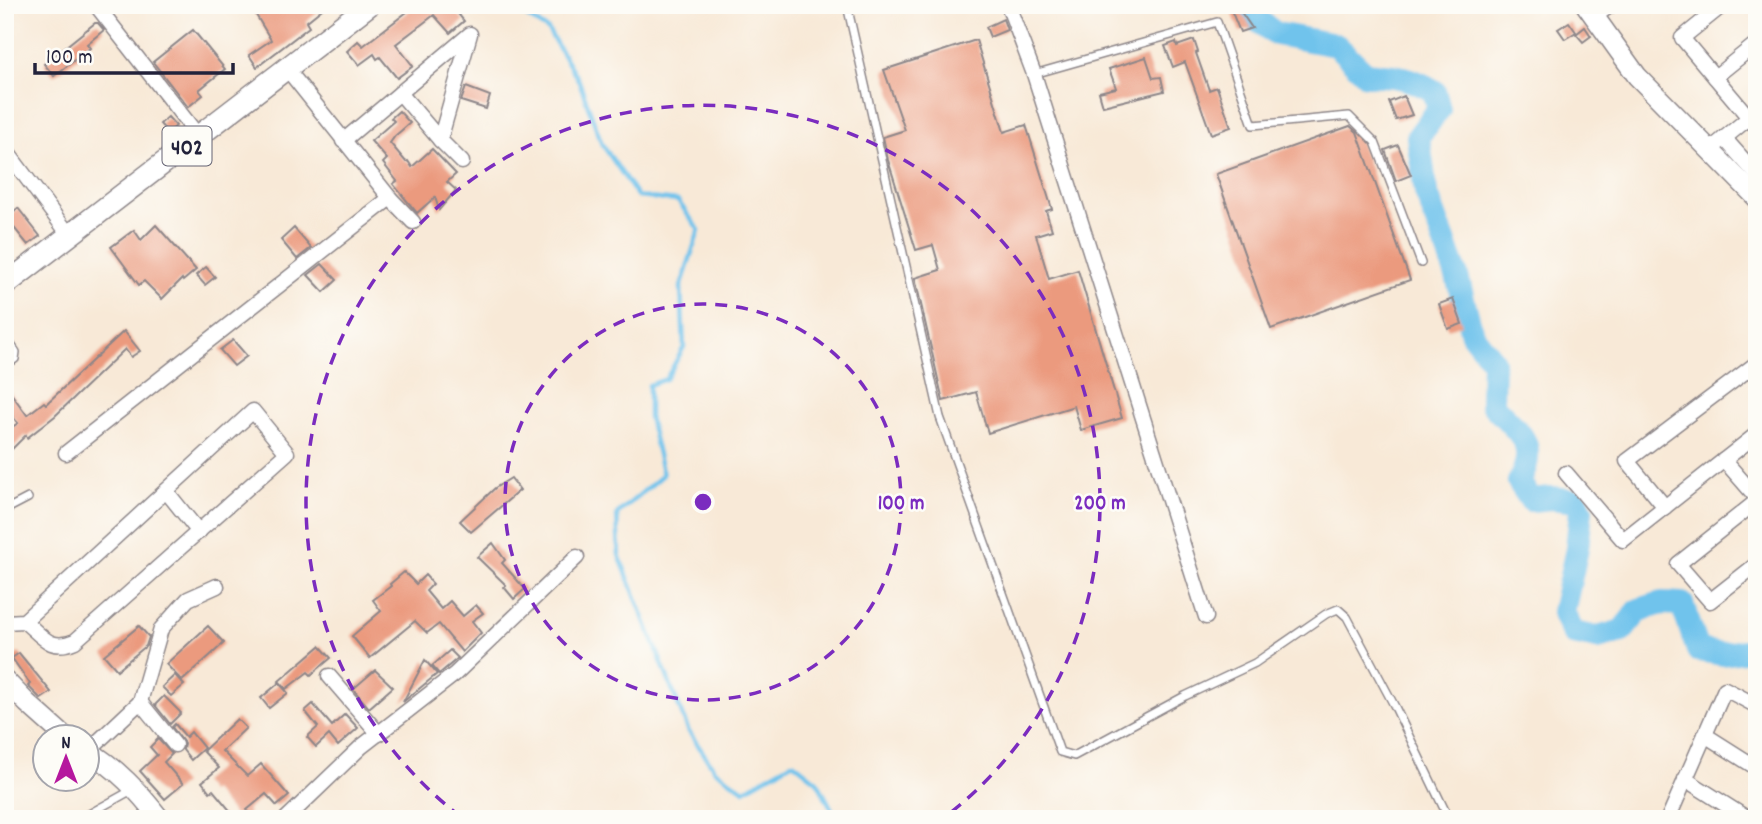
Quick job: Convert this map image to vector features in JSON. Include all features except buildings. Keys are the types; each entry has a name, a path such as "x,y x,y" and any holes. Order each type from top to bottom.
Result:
{"main road":[{"name":"402","path":"5,285 369,5"}],"street":[{"path":"96,5 199,137"},
{"path":"1008,5 1034,74 1206,617"},
{"path":"1717,144 1754,118 1682,38 1723,5"},
{"path":"1597,9 1637,76 1757,175"},
{"path":"343,141 470,34 439,140"},
{"path":"1715,77 1757,43"},
{"path":"287,69 343,141 413,222"},
{"path":"400,93 439,140 462,162"},
{"path":"1717,144 1757,198"},
{"path":"5,149 70,236"},
{"path":"66,453 390,198"},
{"path":"1665,507 1627,461 1757,363"},
{"path":"5,622 24,621 253,411 287,453 75,641 64,646 53,645 24,621"},
{"path":"1566,473 1623,540 1757,434"},
{"path":"1724,460 1757,500 1678,565 1710,601 1757,564"},
{"path":"166,491 199,531"},
{"path":"286,819 361,747 455,674 577,557"},
{"path":"102,738 140,702 161,629 188,599 217,586"},
{"path":"329,676 379,734"},
{"path":"5,680 48,722"},
{"path":"1668,819 1725,689 1757,706"},
{"path":"140,702 175,745"},
{"path":"1705,735 1757,768"},
{"path":"102,760 136,788 160,819"},
{"path":"1685,779 1748,819"}],"lane":[{"path":"847,5 940,417 1060,752 1074,756 1185,696 1255,663 1326,614 1338,609 1347,617 1395,707 1449,819"},
{"path":"1034,74 1217,23 1253,125 1349,116 1375,142 1421,263"},
{"path":"5,336 16,352 15,359 5,366"},
{"path":"5,510 28,498"},
{"path":"80,819 136,788"}],"waterway":[{"path":"509,5 548,30 579,81 602,144 638,197 678,201 699,230 681,287 684,347 666,379 649,385 649,417 663,475 617,514 619,555 689,732 715,770 744,790 793,762 817,781 837,819"},
{"path":"1249,5 1257,20 1276,34 1336,45 1367,75 1402,78 1434,91 1439,109 1418,137 1426,192 1457,276 1472,334 1493,361 1492,404 1518,431 1527,447 1525,468 1519,482 1531,500 1551,498 1577,501 1581,510 1577,549 1563,612 1573,633 1598,638 1622,631 1639,610 1662,603 1682,604 1698,650 1723,654 1757,649"}]}
